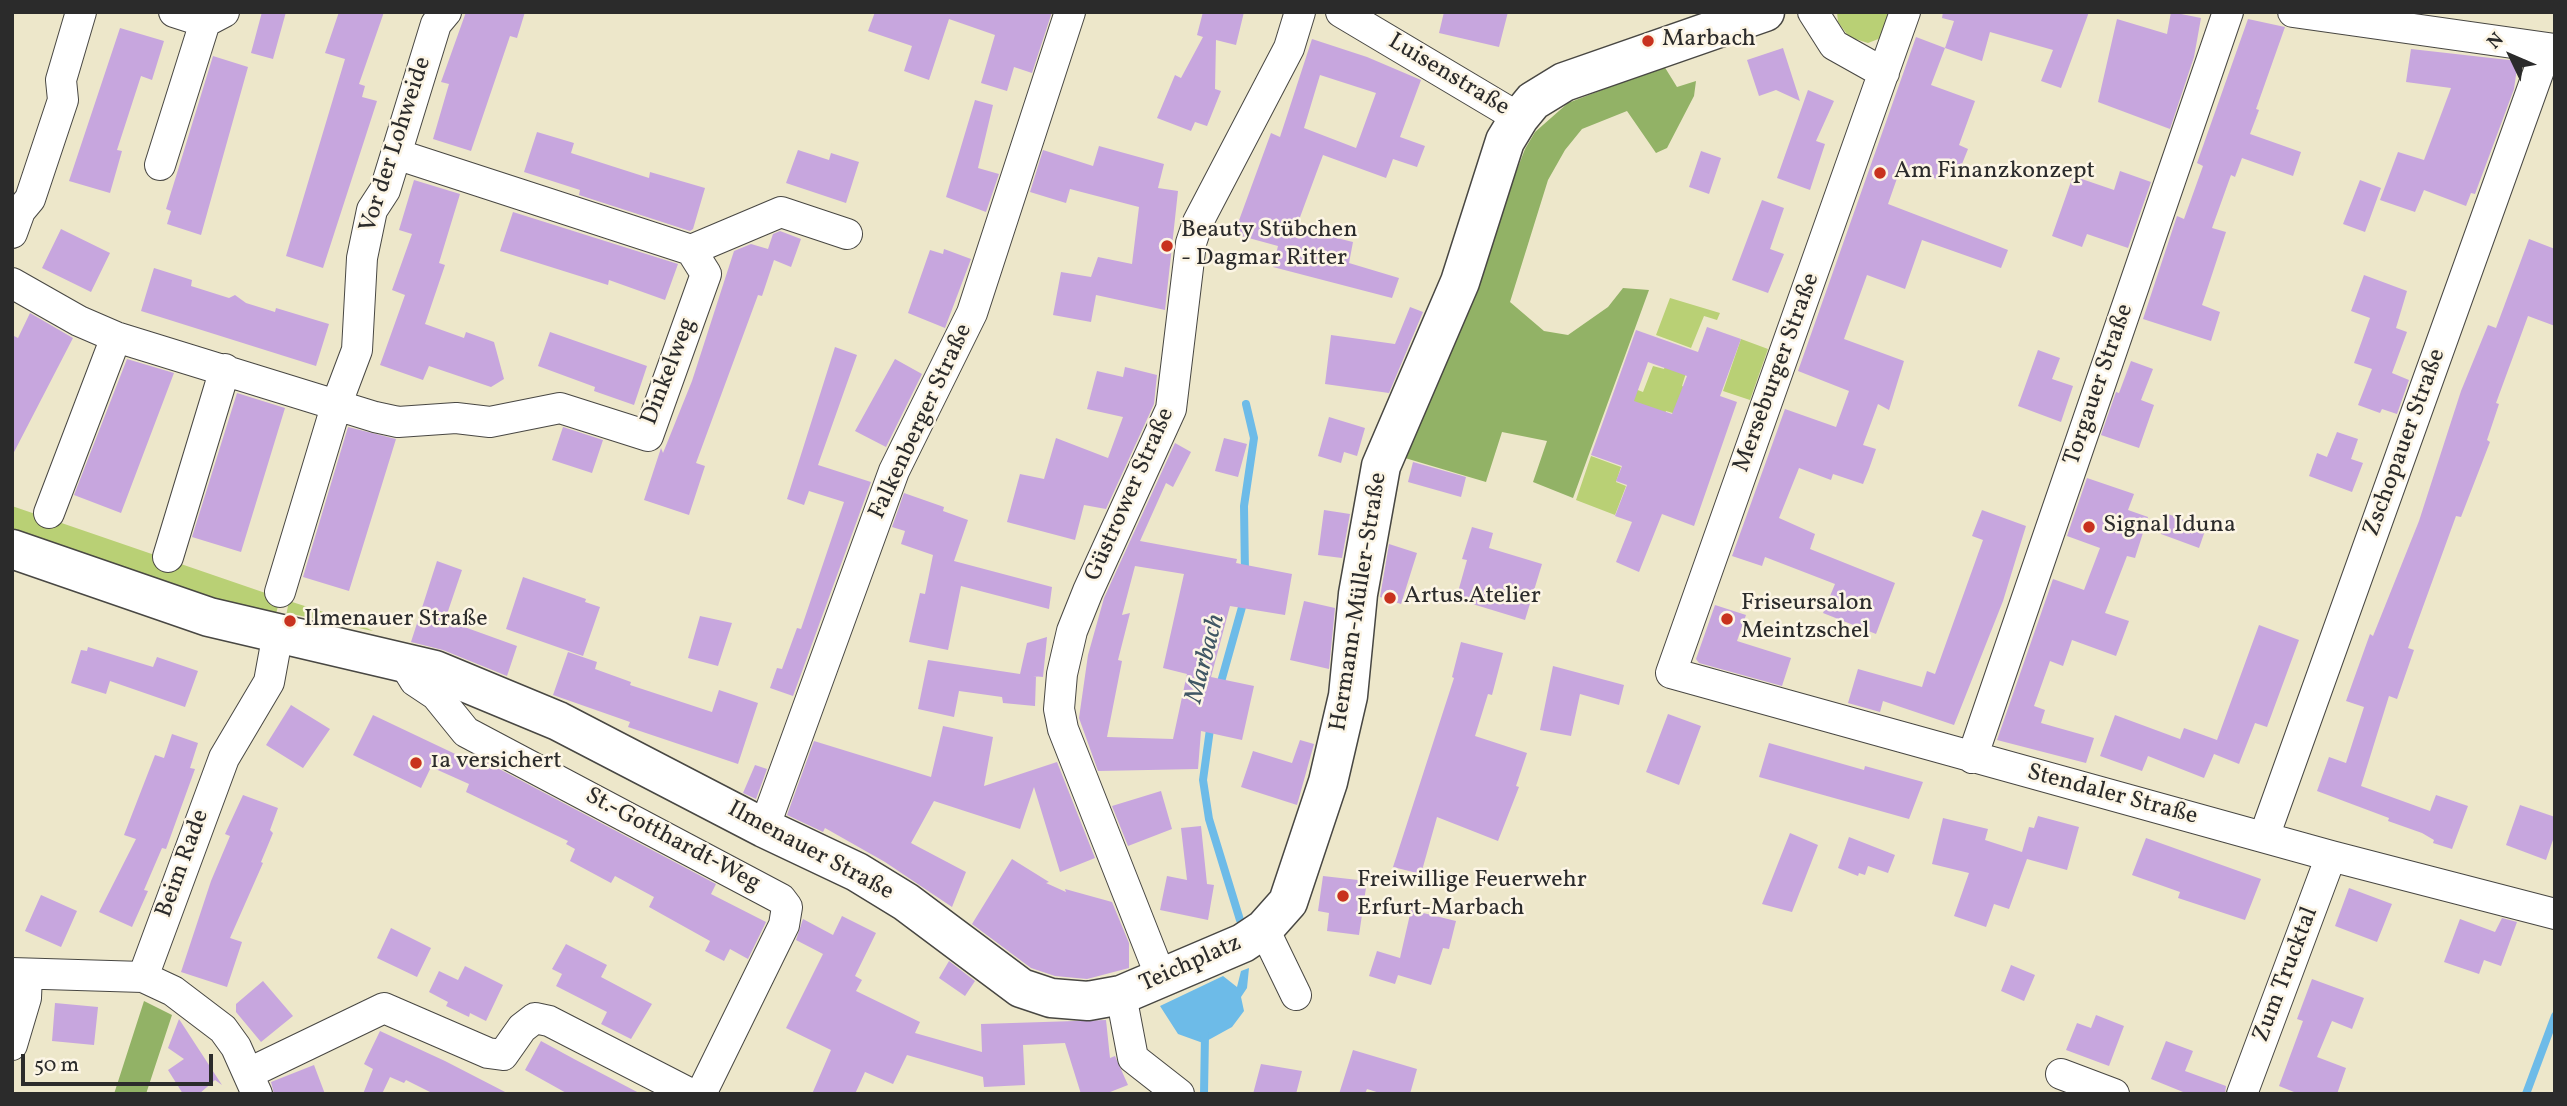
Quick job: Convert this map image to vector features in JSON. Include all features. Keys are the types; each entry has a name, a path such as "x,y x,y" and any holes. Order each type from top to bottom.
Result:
{"street":[{"path":"12,233 20,211 30,199 63,100 61,80 81,12"},
{"path":"160,165 214,17 174,12"},
{"name":"Vor der Lohweide","path":"279,592 337,403 357,349 362,258 372,210 385,190 436,24 446,12"},
{"name":"Falkenberger Straße","path":"764,828 894,471 972,313 1070,12"},
{"name":"Güstrower Straße","path":"1162,980 1063,729 1059,709 1062,674 1072,631 1088,591 1171,409 1191,243 1198,222 1289,48 1300,12"},
{"name":"Luisenstraße","path":"1341,12 1519,118"},
{"name":"Hermann-Müller-Straße","path":"1264,929 1288,902 1328,782 1348,696 1358,594 1381,466 1460,282 1505,141 1533,102 1564,82 1765,12"},
{"path":"1813,12 1834,45 1884,73"},
{"name":"Merseburger Straße","path":"1671,673 1905,12"},
{"name":"Torgauer Straße","path":"1972,758 2228,12"},
{"path":"2293,12 2429,21 2551,49"},
{"name":"Zschopauer Straße","path":"2264,837 2551,49"},
{"path":"396,155 691,250 781,212 846,234"},
{"name":"Dinkelweg","path":"337,403 398,422 456,418 490,422 560,408 648,436 706,274 691,250"},
{"path":"16,294 116,337 337,403"},
{"path":"49,513 116,337"},
{"path":"169,557 225,369"},
{"name":"Ilmenauer Straße","path":"12,549 209,617 402,660 435,670 558,721 764,828 857,872 897,897 1021,988 1051,998 1088,1001 1121,995"},
{"name":"Beim Rade","path":"143,977 224,758 269,682 278,633"},
{"name":"St.-Gotthardt-Weg","path":"402,660 407,672 436,695 466,732 781,899 788,907 784,926 699,1091"},
{"name":"Stendaler Straße","path":"1671,673 2331,856 2555,914"},
{"name":"Zum Trucktal","path":"2242,1094 2331,856"},
{"name":"Teichplatz","path":"1179,1094 1133,1058 1121,995 1162,980 1243,943 1264,929 1296,995"},
{"path":"12,1045 26,998 20,973 143,977 173,991 211,1018 236,1047 253,1083 384,1008 488,1053 503,1055 522,1028 535,1017 549,1021 699,1091"},
{"path":"2061,1074 2114,1094"}],"green space":[{"path":"1837,12 1893,12 1881,38 1868,43 1849,37 1838,22"},
{"path":"1664,66 1677,87 1696,81 1694,96 1667,148 1656,153 1627,111 1582,129 1565,150 1548,180 1510,302 1544,331 1568,335 1608,307 1623,288 1649,290 1573,498 1533,482 1547,441 1502,432 1486,482 1405,458 1525,149 1535,132 1568,103"},
{"path":"1670,298 1720,313 1717,320 1704,316 1691,348 1656,335"},
{"path":"1741,339 1768,349 1750,400 1723,391"},
{"path":"1672,345 1686,373 1682,386 1701,395 1692,419 1666,411 1659,428 1609,410 1619,383 1643,392 1653,366 1664,369"},
{"path":"1591,456 1621,467 1616,482 1626,486 1615,515 1576,500"},
{"path":"12,506 280,598 275,618 12,536"},
{"path":"289,601 355,622 373,631 292,614 286,616"},
{"path":"144,1001 172,1015 146,1094 114,1094"}],"water":[{"path":"1249,968 1247,988 1241,997 1244,1011 1232,1027 1203,1043 1178,1034 1160,1006 1223,976 1237,987 1241,971"}],"building":[{"path":"262,12 286,12 273,59 251,53"},
{"path":"339,12 384,12 359,84 365,86 362,97 377,101 323,268 286,256 345,59 325,53"},
{"path":"466,12 525,12 517,38 510,36 471,151 433,139 449,84 441,82"},
{"path":"875,12 1052,12 1032,73 1014,67 1007,91 981,83 995,35 949,19 929,80 904,71 912,46 868,31"},
{"path":"1203,12 1244,12 1236,45 1216,40 1215,89 1221,91 1207,126 1195,122 1191,131 1157,118 1175,75 1181,78 1203,37 1197,35"},
{"path":"1444,12 1508,12 1499,47 1439,33"},
{"path":"1943,12 2089,12 2061,88 2041,81 2053,50 1990,32 1982,61 1945,48 1954,21 1942,18"},
{"path":"2171,12 2201,18 2194,57 2170,129 2098,102 2117,19 2167,34"},
{"path":"2248,19 2285,27 2250,134 2301,152 2293,176 2242,158 2235,177 2231,175 2212,228 2226,232 2202,305 2220,312 2211,341 2143,319 2177,216 2184,219 2203,166 2197,163"},
{"path":"120,28 164,41 152,80 141,76 117,150 122,151 110,193 69,181"},
{"path":"1916,37 1945,48 1931,85 1975,101 1959,145 1968,149 1960,169 1943,163 1937,179 1901,167 1888,204 2008,250 2001,268 1922,240 1905,289 1867,275 1844,339 1904,361 1889,410 1878,404 1863,445 1876,449 1869,469 1863,484 1833,474 1831,480 1799,468 1779,518 1815,534 1810,549 1895,583 1876,634 1823,613 1835,584 1765,557 1762,566 1732,556 1785,409 1836,427 1849,391 1798,371"},
{"path":"1312,39 1367,57 1421,80 1400,137 1425,146 1417,167 1393,159 1386,178 1323,155 1296,228 1353,242 1349,263 1399,278 1392,298 1273,267 1278,246 1234,234 1271,133 1280,137","holes":["1320,75 1376,93 1356,148 1304,128"]},
{"path":"1783,48 1800,101 1776,90 1759,96 1747,60"},
{"path":"2411,49 2518,61 2514,89 2475,194 2471,193 2466,206 2424,190 2415,212 2380,200 2398,152 2424,160 2451,88 2406,82"},
{"path":"213,56 248,67 201,235 167,224 171,211 166,209"},
{"path":"1808,90 1834,101 1816,141 1825,144 1810,190 1777,178"},
{"path":"975,100 993,105 978,168 999,174 986,212 946,197"},
{"path":"537,132 574,143 571,153 649,178 650,172 705,188 693,229 690,231 579,195 580,190 524,172"},
{"path":"1099,146 1164,164 1158,188 1178,191 1165,310 1096,295 1091,322 1053,315 1061,272 1091,277 1098,257 1132,264 1139,207 1070,189 1066,203 1030,192 1043,150 1093,166"},
{"path":"798,150 829,160 831,153 859,162 846,203 786,183"},
{"path":"1701,151 1721,158 1709,194 1689,187"},
{"path":"2120,171 2151,182 2128,248 2087,234 2082,247 2052,236 2073,176 2114,190"},
{"path":"414,180 460,194 439,263 445,265 425,324 464,338 466,332 494,342 504,379 491,387 429,366 423,380 380,365 405,295 392,290 412,234 399,230"},
{"path":"2360,180 2381,188 2365,232 2343,224"},
{"path":"1762,200 1784,208 1770,249 1784,254 1768,293 1732,280"},
{"path":"513,212 678,264 665,300 609,280 608,285 500,251"},
{"path":"61,229 110,253 91,292 42,268"},
{"path":"780,231 801,239 791,267 774,260 762,296 758,295 696,463 705,466 689,515 644,500 661,448 663,453 692,381 734,251 751,244 768,249 773,234"},
{"path":"2529,239 2555,249 2555,326 2528,316 2496,403 2499,404 2487,440 2490,442 2461,517 2456,516 2408,648 2414,650 2397,699 2389,696 2361,786 2430,811 2436,795 2468,806 2452,849 2433,843 2434,840 2422,833 2388,821 2389,818 2317,791 2329,757 2346,763 2364,707 2346,701 2370,634 2373,636 2419,521 2461,391 2488,325 2496,328"},
{"path":"944,249 971,259 945,328 908,313 930,250 943,254"},
{"path":"154,268 192,280 191,286 229,298 235,295 246,303 275,312 276,308 329,324 316,366 141,311"},
{"path":"2364,275 2407,291 2396,328 2407,332 2392,373 2409,380 2397,414 2382,409 2380,413 2358,405 2372,369 2354,363 2370,318 2351,311"},
{"path":"1410,307 1423,312 1389,393 1325,384 1331,335 1395,344"},
{"path":"30,313 73,338 12,456 12,335 18,338"},
{"path":"1707,327 1741,339 1720,396 1737,402 1694,526 1662,514 1639,572 1616,562 1632,522 1615,516 1627,485 1616,481 1622,466 1591,455 1636,330 1698,352","holes":["1648,362 1687,376 1672,414 1634,401"]},
{"path":"550,332 647,366 634,405 538,366"},
{"path":"835,347 857,355 818,465 871,482 793,696 770,688 777,668 782,669 797,628 801,629 844,502 809,491 804,505 787,499"},
{"path":"2038,350 2060,358 2052,379 2073,386 2061,422 2018,406"},
{"path":"127,359 174,373 121,513 74,495"},
{"path":"895,359 922,374 886,447 855,431"},
{"path":"2131,361 2153,369 2141,400 2154,405 2139,448 2101,435 2116,392 2119,393"},
{"path":"1125,367 1157,375 1154,404 1106,509 1084,505 1075,540 1007,522 1020,474 1044,479 1056,438 1108,458 1123,417 1087,409 1097,371 1123,377"},
{"path":"237,393 285,408 241,552 192,537"},
{"path":"1329,417 1365,428 1357,456 1344,452 1341,463 1318,456"},
{"path":"348,427 396,439 349,591 303,577"},
{"path":"563,427 603,440 592,473 552,460"},
{"path":"2337,432 2358,439 2351,459 2363,463 2352,492 2309,476 2317,453 2327,457"},
{"path":"1224,438 1247,444 1238,477 1215,471"},
{"path":"1175,443 1191,452 1173,487 1166,483 1140,541 1237,559 1236,563 1292,574 1285,615 1230,606 1211,677 1254,686 1242,740 1201,731 1198,769 1098,771 1079,718 1088,655 1104,598","holes":["1135,566 1184,574 1163,668 1187,674 1173,739 1107,737 1122,661 1118,660 1130,613 1122,615"]},
{"path":"1413,462 1466,477 1461,497 1408,482"},
{"path":"2087,478 2134,494 2128,510 2148,517 2135,558 2127,556 2105,613 2129,621 2116,656 2072,640 2063,666 2050,661 2034,706 2045,710 2041,723 2094,738 2086,763 1997,740 2053,579 2084,590 2100,548 2067,536"},
{"path":"904,493 944,507 943,511 968,520 954,561 1052,587 1049,609 961,586 948,650 909,642 920,593 925,594 933,555 901,544 905,531 892,527"},
{"path":"1324,510 1350,514 1342,558 1318,555"},
{"path":"1982,510 2026,526 2003,601 1954,725 1883,701 1880,712 1848,703 1858,669 1922,687 1927,671 1935,674 1983,540 1972,536"},
{"path":"2168,514 2206,528 2199,548 2161,534"},
{"path":"1472,527 1493,533 1489,548 1542,564 1525,620 1456,599 1467,560 1462,559"},
{"path":"1389,544 1417,553 1401,604 1380,597"},
{"path":"437,561 462,570 445,620 517,646 507,676 443,650 411,642"},
{"path":"523,577 586,599 585,602 600,607 583,656 506,629"},
{"path":"1304,601 1335,608 1329,669 1290,660"},
{"path":"1715,605 1746,615 1737,641 1791,658 1782,686 1699,663 1696,659"},
{"path":"700,616 732,623 718,666 688,658"},
{"path":"2259,625 2299,640 2267,727 2255,723 2239,764 2214,754 2204,778 2148,756 2142,771 2100,756 2115,715 2180,739 2184,728 2217,740"},
{"path":"1047,637 1043,677 1036,676 1035,706 1003,703 1002,697 959,691 954,717 918,709 928,660 1020,674 1027,643"},
{"path":"1461,642 1503,653 1492,695 1488,694 1475,736 1527,753 1516,786 1519,787 1498,841 1437,817 1421,874 1393,867 1454,678 1452,677"},
{"path":"88,647 153,667 157,657 198,671 185,707 110,681 106,694 71,683 81,650 87,651"},
{"path":"568,652 597,662 595,669 631,682 630,685 712,712 719,690 758,703 738,764 628,727 630,722 553,695"},
{"path":"1553,666 1624,685 1619,705 1580,694 1571,736 1540,730"},
{"path":"291,705 330,729 303,768 266,745"},
{"path":"1668,714 1701,726 1679,785 1646,772"},
{"path":"373,715 470,761 473,755 716,884 711,894 766,922 748,959 730,949 724,961 705,951 710,941 649,907 654,897 615,876 611,883 570,861 575,849 566,844 568,841 466,792 469,784 431,767 421,788 353,755"},
{"path":"943,726 993,737 984,786 1057,762 1095,858 1060,872 1034,787 1020,829 934,801 911,843 966,872 952,907 885,862 825,828 823,832 787,815 814,741 931,777"},
{"path":"172,734 198,743 190,768 195,769 166,849 162,848 144,890 148,891 132,927 99,912 136,839 124,835 155,755 164,758"},
{"path":"1300,740 1314,744 1297,805 1241,787 1253,751 1292,763"},
{"path":"1769,743 1864,770 1865,766 1923,782 1909,819 1759,777"},
{"path":"755,765 767,769 756,799 743,793"},
{"path":"1161,791 1172,829 1128,846 1112,806"},
{"path":"243,795 278,808 270,830 273,833 261,862 263,863 230,938 242,942 227,987 181,972 211,881 230,836 225,834"},
{"path":"2520,805 2555,817 2555,834 2546,860 2506,845"},
{"path":"2038,816 2079,827 2067,870 2027,859 2009,909 1994,904 1986,927 1954,916 1969,873 1932,864 1943,818 1988,829 1985,840 2022,852 2029,827 2034,828"},
{"path":"1201,826 1207,884 1214,885 1208,920 1160,910 1167,876 1187,880 1181,828"},
{"path":"1790,833 1818,845 1792,912 1762,904"},
{"path":"1849,837 1895,855 1888,873 1868,866 1865,875 1859,873 1858,876 1838,868"},
{"path":"2146,838 2261,879 2245,920 2178,898 2180,892 2132,875"},
{"path":"1012,859 1049,882 1046,883 1066,892 1065,889 1112,902 1129,943 1129,968 1087,979 1055,976 1031,968 972,924"},
{"path":"1323,876 1367,881 1359,935 1327,931 1329,913 1318,911"},
{"path":"2349,888 2392,904 2377,942 2335,926"},
{"path":"41,895 77,911 61,947 25,931"},
{"path":"1411,910 1456,921 1449,949 1443,948 1431,985 1398,975 1395,984 1369,976 1377,951 1400,958"},
{"path":"842,916 876,933 855,976 862,980 856,991 920,1022 915,1033 982,1052 981,1024 1106,1020 1110,1058 1115,1056 1128,1085 1105,1094 1081,1094 1065,1043 1023,1045 1025,1085 984,1087 983,1077 907,1055 893,1084 865,1072 855,1094 812,1094 831,1050 786,1028 823,954 796,940 803,919 833,935"},
{"path":"2502,918 2517,922 2501,966 2484,960 2479,974 2444,962 2460,919 2495,932"},
{"path":"391,928 431,948 417,977 377,958"},
{"path":"566,944 607,965 601,977 652,1004 631,1039 601,1024 607,1012 556,986 562,974 552,969"},
{"path":"949,961 975,981 965,996 939,978"},
{"path":"2011,965 2035,975 2024,1001 2001,991"},
{"path":"465,966 503,985 486,1021 470,1013 469,1017 446,1006 448,1002 429,992 439,971 458,980"},
{"path":"2312,979 2364,998 2352,1029 2332,1021 2317,1057 2346,1068 2337,1094 2299,1094 2279,1086 2303,1021 2297,1019"},
{"path":"263,981 293,1016 261,1042 236,1012 236,1004"},
{"path":"55,1003 98,1007 94,1045 52,1041"},
{"path":"2096,1015 2124,1026 2109,1066 2066,1050 2077,1023 2091,1028"},
{"path":"179,1019 222,1085 215,1080 199,1094 183,1094 168,1070 184,1059 168,1048"},
{"path":"380,1031 509,1094 434,1094 406,1080 404,1083 390,1077 382,1094 363,1094 373,1069 364,1064"},
{"path":"541,1041 641,1094 568,1094 525,1070"},
{"path":"2166,1041 2193,1051 2185,1071 2226,1086 2225,1094 2188,1094 2151,1079"},
{"path":"1353,1050 1417,1069 1410,1094 1383,1094 1367,1089 1365,1094 1339,1094"},
{"path":"1261,1064 1302,1071 1296,1094 1253,1094"},
{"path":"314,1065 325,1094 274,1094 271,1082"}],"waterway":[{"name":"Marbach","path":"1245,574 1244,506 1254,438 1246,404"},
{"name":"Marbach","path":"1219,689 1244,600"},
{"name":"Marbach","path":"1211,722 1203,780 1209,819 1240,920"},
{"path":"2526,1094 2555,1016"},
{"name":"Marbach","path":"1204,1094 1205,1034"}],"place":[{"name":"Marbach","path":"1648,41"},
{"name":"Am Finanzkonzept","path":"1880,173"},
{"name":"Beauty Stübchen - Dagmar Ritter","path":"1167,246"},
{"name":"Signal Iduna","path":"2089,527"},
{"name":"Artus.Atelier","path":"1390,598"},
{"name":"Friseursalon Meintzschel","path":"1727,619"},
{"name":"Ilmenauer Straße","path":"290,621"},
{"name":"1a versichert","path":"416,763"},
{"name":"Freiwillige Feuerwehr Erfurt-Marbach","path":"1343,896"}]}
